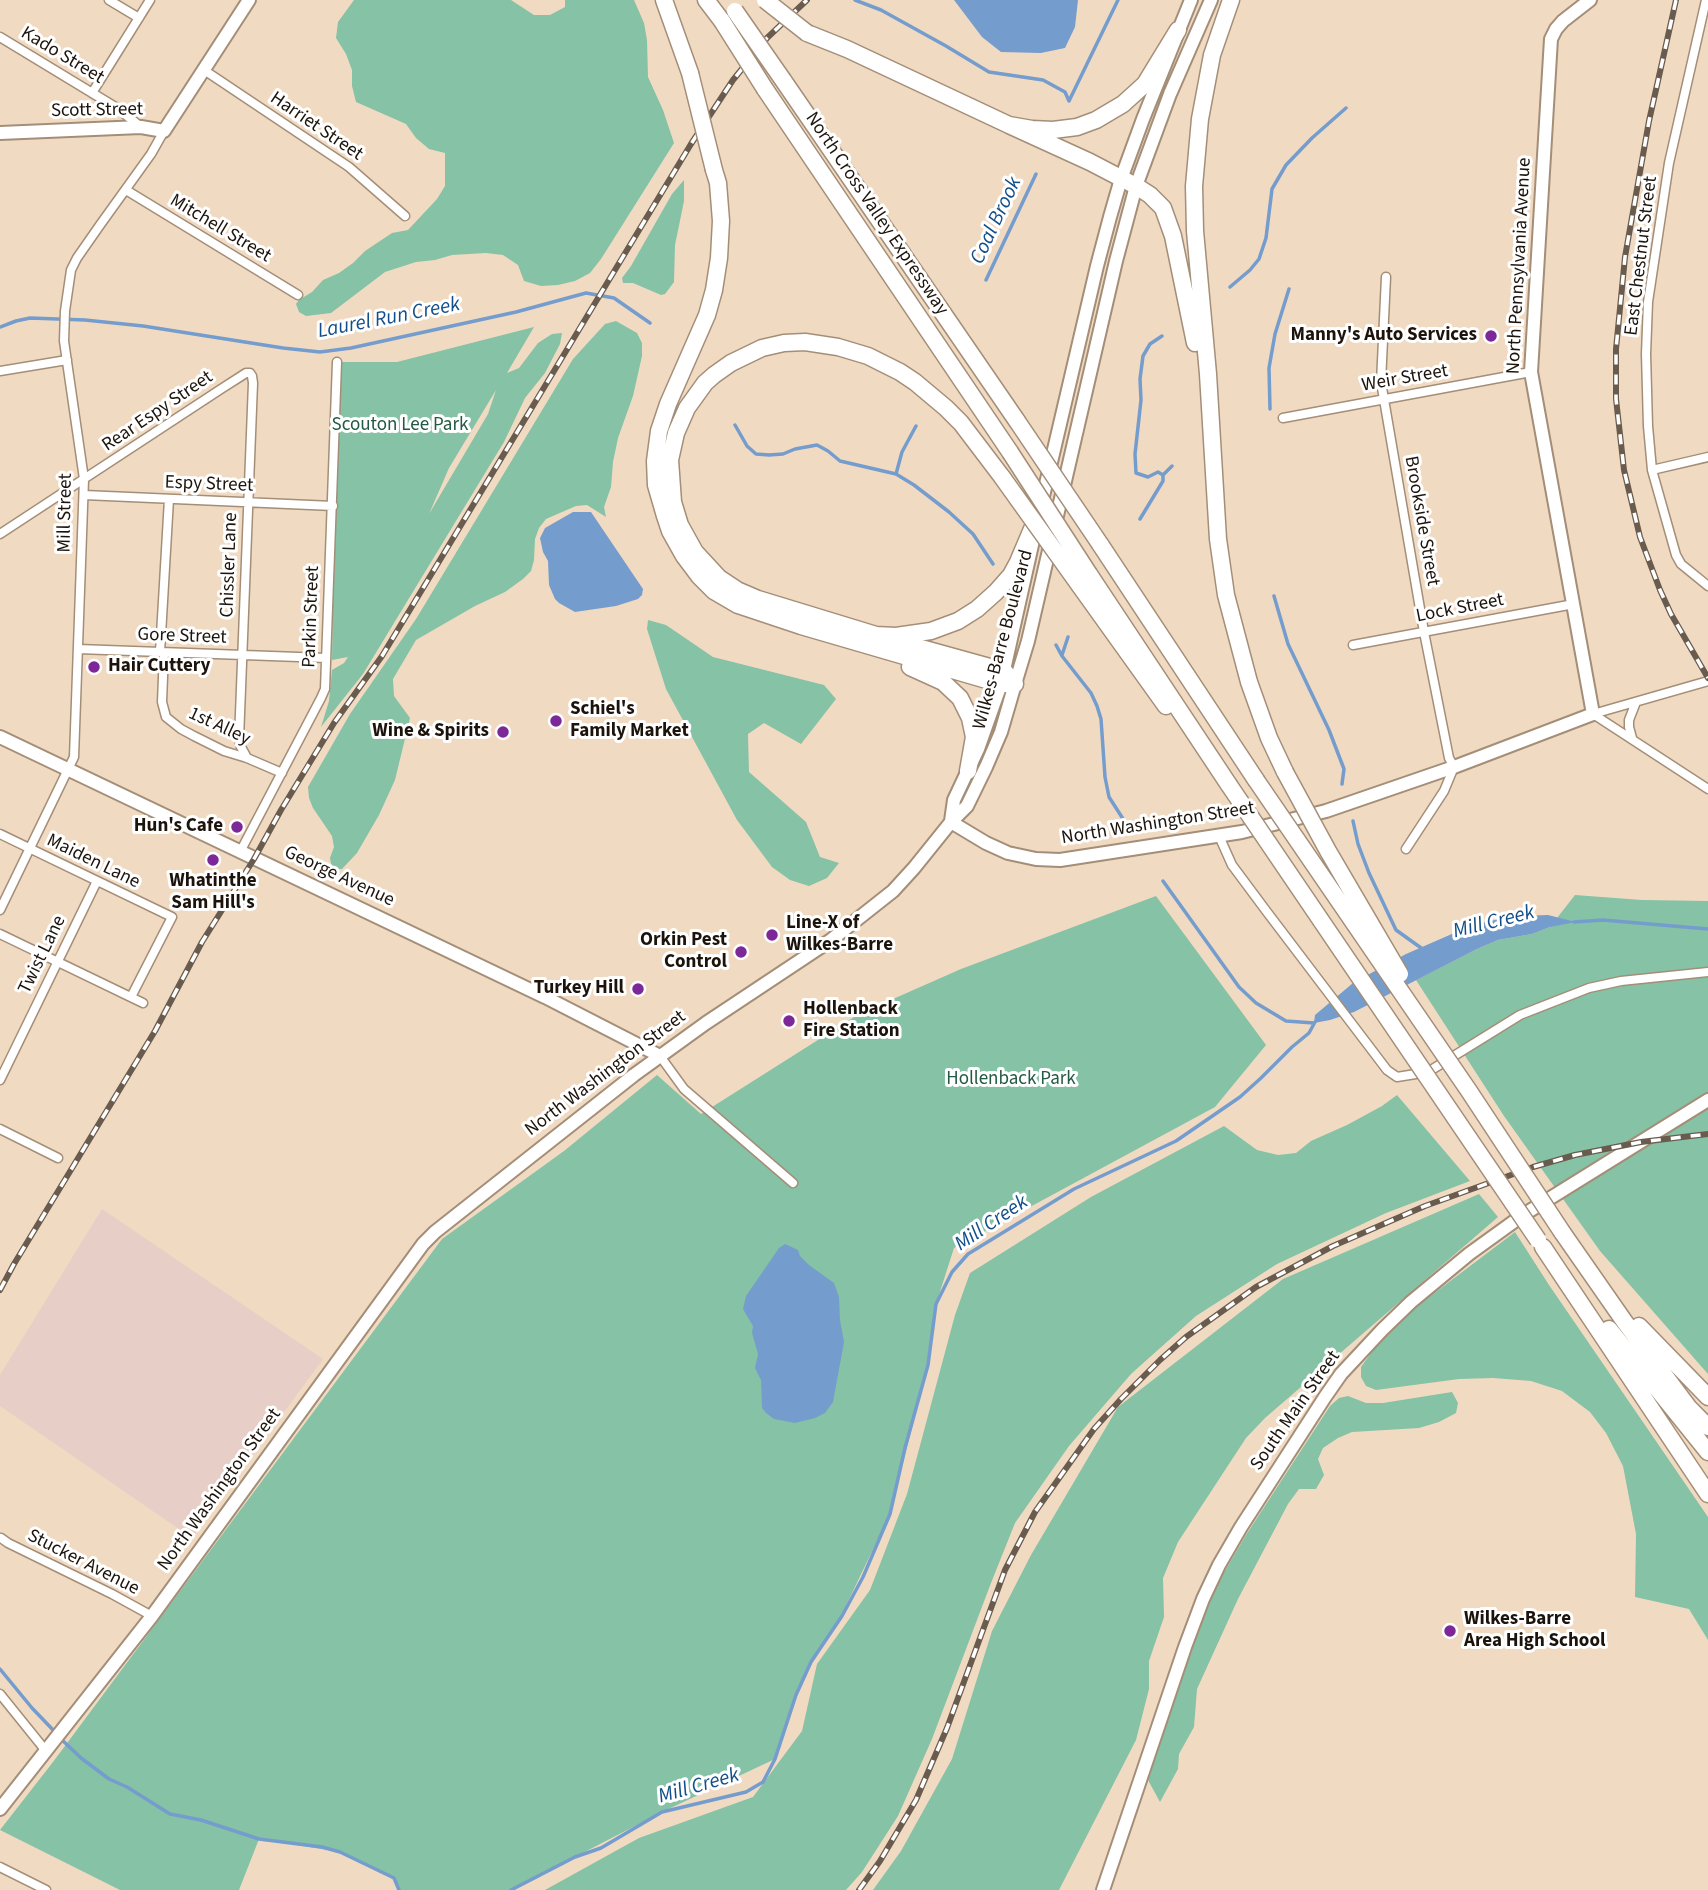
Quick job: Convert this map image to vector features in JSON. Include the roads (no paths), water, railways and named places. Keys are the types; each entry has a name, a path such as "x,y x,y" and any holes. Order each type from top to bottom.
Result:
{"highway":[{"path":"664,0 690,74 718,183 721,221 717,274 707,315 659,431 655,461 656,485 670,531 699,576 714,591 738,605 801,626 1007,680"},
{"name":"North Cross Valley Expressway","path":"706,0 728,11 783,80 1017,421 1256,780 1469,1091"},
{"path":"765,0 807,33 1090,162 1150,195 1163,208 1173,236 1194,332 1214,471"},
{"path":"1231,0 1205,85 1194,186 1195,231 1218,538 1226,595 1249,682 1285,772 1328,851 1469,1091 1624,1321 1689,1408 1708,1427"},
{"name":"North Cross Valley Expressway","path":"728,11 765,89 1010,452 1085,580"},
{"path":"1009,125 1053,130 1077,127 1111,112 1129,100 1145,84 1178,30"},
{"path":"1007,680 748,595 719,578 689,544 673,502 670,460 676,433 687,408 701,389 731,363 762,348 805,342 838,347 883,363 932,396 961,423 1085,580 1217,766 1708,1494"},
{"path":"876,635 896,636 930,631 958,621 977,609 996,593 1011,575 1038,515"},
{"path":"801,626 824,641 901,664 935,678 952,690 960,698 970,718 974,737 968,771"},
{"path":"1562,1232 1642,1330 1708,1397"},
{"path":"1540,1243 1708,1452"}],"street":[{"path":"108,0 139,18"},
{"path":"92,93 150,0"},
{"name":"Scott Street","path":"0,133 141,127 164,131 249,0"},
{"name":"Wilkes-Barre Boulevard","path":"951,822 967,806 1001,732 1007,680 1038,515 1097,266 1129,182 1178,30 1191,0"},
{"name":"Wilkes-Barre Boulevard","path":"951,822 954,800 1007,680 1028,641 1116,261 1129,182 1211,0"},
{"name":"North Pennsylvania Avenue","path":"1590,0 1563,21 1551,38 1531,372 1593,714"},
{"name":"East Chestnut Street","path":"1706,0 1669,163 1648,302 1646,354 1648,426 1653,470 1676,555 1681,564 1708,586"},
{"name":"Kado Street","path":"0,37 117,108 141,127"},
{"name":"Harriet Street","path":"204,70 349,167 405,216"},
{"name":"Mill Street","path":"0,910 74,757 84,479 64,341 71,270 164,131"},
{"name":"Mitchell Street","path":"125,190 298,295"},
{"name":"Brookside Street","path":"1386,277 1381,382 1424,632 1449,758 1454,766"},
{"path":"0,370 68,360"},
{"name":"Parkin Street","path":"240,852 325,689 337,362"},
{"name":"Weir Street","path":"1283,418 1531,372"},
{"name":"Rear Espy Street","path":"0,534 221,389 250,373"},
{"name":"Chissler Lane","path":"247,758 239,739 253,383 250,373"},
{"path":"1653,470 1708,457"},
{"name":"Espy Street","path":"84,495 333,506"},
{"name":"1st Alley","path":"169,499 162,652 162,702 166,717 173,724 224,751 282,773"},
{"name":"Lock Street","path":"1353,645 1574,604"},
{"name":"Gore Street","path":"78,649 326,658"},
{"name":"North Washington Street","path":"0,1809 152,1616 423,1244 660,1056 862,917 914,868 951,822 996,848 1022,857 1047,860 1075,859 1242,832 1326,811 1593,714 1708,681"},
{"path":"1632,738 1629,720 1636,702"},
{"path":"1593,714 1708,789"},
{"name":"George Avenue","path":"0,737 544,997 660,1056"},
{"path":"1406,849 1444,791 1454,766"},
{"name":"Maiden Lane","path":"0,834 172,918 131,997"},
{"path":"1219,836 1232,865 1387,1070 1397,1077 1428,1072 1520,1015 1589,988 1620,981 1708,972"},
{"name":"Twist Lane","path":"0,1080 97,881"},
{"path":"0,934 143,1003"},
{"path":"660,1056 684,1089 793,1183"},
{"name":"South Main Street","path":"1103,1890 1203,1599 1241,1527 1341,1374 1382,1329 1469,1254 1522,1215 1708,1100"},
{"path":"0,1129 58,1158"},
{"name":"Stucker Avenue","path":"1,1538 152,1616"},
{"path":"0,1694 47,1751"},
{"path":"0,1867 46,1890"}],"water":[{"path":"954,0 1078,0 1075,27 1065,48 1041,53 1001,52 982,37"},
{"path":"573,512 591,512 643,589 638,599 616,606 575,612 555,599 549,585 548,561 540,538 545,528"},
{"path":"1548,915 1576,922 1498,940 1354,1012 1314,1023 1315,1015 1353,983 1406,954 1485,922 1516,916"},
{"path":"785,1244 798,1250 809,1265 834,1283 839,1297 844,1342 833,1402 825,1413 795,1423 774,1419 762,1408 761,1380 755,1368 758,1354 752,1333 753,1326 743,1309 746,1296 779,1248"}],"waterway":[{"path":"855,0 881,10 989,72 1043,80 1065,92 1069,101"},
{"name":"Coal Brook","path":"1069,101 1118,0"},
{"path":"1230,287 1259,259 1266,238 1272,189 1286,165 1346,108"},
{"name":"Coal Brook","path":"986,280 1036,174"},
{"path":"1270,409 1269,368 1275,334 1289,289"},
{"name":"Laurel Run Creek","path":"0,327 30,318 85,320 320,352 351,348 516,312 586,293 614,298 650,323"},
{"path":"1140,519 1163,481 1163,475 1158,472 1148,477 1136,473 1135,454 1143,356 1150,344 1162,336"},
{"name":"Laurel Run Creek","path":"735,425 747,446 756,454 783,454 817,445 840,461 896,474 949,512 973,534 993,564"},
{"name":"Coal Brook","path":"896,474 902,452 916,426"},
{"path":"1163,475 1172,466"},
{"path":"1274,596 1288,644 1329,730 1344,769 1342,784"},
{"path":"1062,655 1068,637"},
{"name":"Laurel Run Creek","path":"1056,645 1091,693 1097,706 1101,719 1109,797 1125,822"},
{"path":"1353,821 1369,873 1396,930 1424,950"},
{"name":"Laurel Run Creek","path":"1163,881 1239,987 1256,1003 1286,1021 1314,1023"},
{"name":"Mill Creek","path":"1574,922 1603,920 1708,929"},
{"name":"Mill Creek","path":"511,1890 575,1857 601,1848 662,1812 746,1792 763,1782 775,1759 796,1695 811,1662 842,1616 863,1577 890,1514 928,1365 936,1304 952,1272 968,1254 1074,1189 1176,1141 1240,1097 1309,1033 1315,1022"},
{"path":"0,1669 56,1733"},
{"path":"61,1739 109,1779 170,1814 201,1820 259,1839 340,1852 394,1878 399,1890"}],"railway":[{"path":"0,1290 155,1031 202,942 281,810 334,723 382,656 691,144 733,80 767,38 807,0"},
{"path":"1676,0 1649,121 1625,257 1616,349 1616,399 1624,470 1640,537 1671,614 1708,678"},
{"path":"859,1890 880,1861 916,1800 947,1728 1005,1570 1035,1512 1094,1429 1160,1360 1186,1337 1256,1287 1333,1246 1425,1206 1533,1167 1575,1155 1641,1142 1708,1134"}],"place":[{"name":"Manny's Auto Services","path":"1491,336"},
{"name":"Hair Cuttery","path":"94,667"},
{"name":"Schiel's Family Market","path":"556,721"},
{"name":"Wine & Spirits","path":"503,732"},
{"name":"Hun's Cafe","path":"237,827"},
{"name":"Whatinthe Sam Hill's","path":"213,860"},
{"name":"Line-X of Wilkes-Barre","path":"772,935"},
{"name":"Orkin Pest Control","path":"741,952"},
{"name":"Turkey Hill","path":"638,989"},
{"name":"Hollenback Fire Station","path":"789,1021"},
{"name":"Wilkes-Barre Area High School","path":"1450,1631"}],"park label":[{"name":"Scouton Lee Park","path":"400,426"},
{"name":"Hollenback Park","path":"1011,1080"}]}
